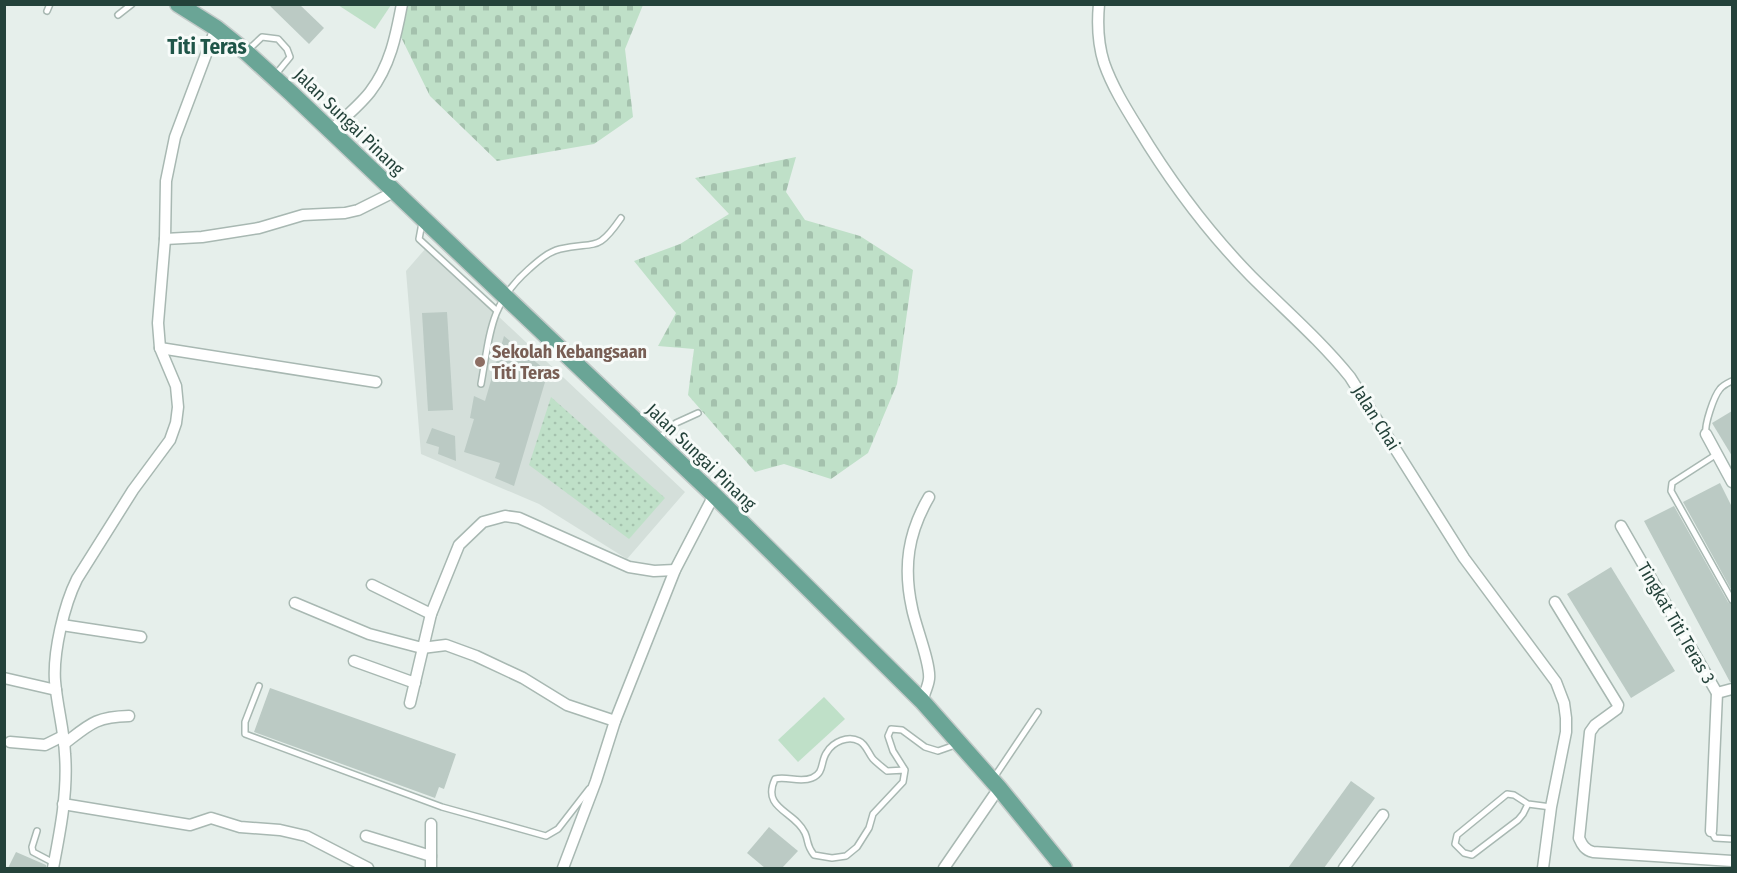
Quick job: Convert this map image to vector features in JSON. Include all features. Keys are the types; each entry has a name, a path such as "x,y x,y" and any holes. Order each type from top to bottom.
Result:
{"main road":[{"name":"Jalan Sungai Pinang","path":"178,4 216,28 246,52 423,219 500,303 714,495 922,701 996,784 1064,868"}],"street":[{"path":"330,131 369,93 379,79 394,44 402,4"},
{"name":"Jalan Chai","path":"1099,4 1097,22 1105,65 1120,98 1155,156 1183,197 1250,275 1328,350 1350,377 1464,558 1556,682 1566,718 1543,868"},
{"path":"54,866 65,772 64,740 54,671 62,625 68,599 77,579 133,490 170,440 176,423 178,407 176,386 160,348 158,323 165,239 166,181 172,151 216,28"},
{"path":"165,239 201,237 259,228 303,214 345,213 358,210 394,192"},
{"path":"160,348 376,382"},
{"path":"1706,434 1732,482"},
{"path":"563,868 596,781 615,721 675,570 714,495"},
{"path":"922,701 930,677 910,597 910,543 917,517 929,497"},
{"path":"410,703 431,614 459,544 483,522 505,516 519,518 629,567 675,570"},
{"name":"Tingkat Titi Teras 3","path":"1621,526 1717,693 1711,831"},
{"path":"372,585 431,614"},
{"path":"1556,602 1618,705 1590,732 1579,838 1582,844 1593,852 1732,861"},
{"path":"296,603 369,634 422,648 446,645 476,656 523,678 567,705 615,721"},
{"path":"62,625 141,637"},
{"path":"354,661 415,683"},
{"path":"4,678 56,690"},
{"path":"1717,693 1732,689"},
{"path":"10,742 45,745 64,740 100,719 110,716 129,716"},
{"path":"944,868 996,784"},
{"path":"63,804 190,825 211,818 240,827 280,830 306,836 368,868"},
{"path":"1344,868 1383,815"},
{"path":"430,868 431,824"},
{"path":"366,836 431,856"}],"lane":[{"path":"118,15 132,4"},
{"path":"246,52 262,37 278,39 287,49 290,57 273,77"},
{"path":"481,384 500,303 526,271 544,257 560,249 598,244 605,240 621,218"},
{"path":"1706,434 1705,426 1717,393 1732,381"},
{"path":"655,441 676,423 698,413"},
{"path":"1717,454 1672,483 1671,491 1732,600"},
{"path":"259,686 245,722 245,734 442,807 546,836 558,829 596,781"},
{"path":"996,784 1038,712"},
{"path":"905,770 887,771 872,758 862,742 851,738 840,741 827,750 823,758 822,770 813,778 775,779 770,790 772,800 805,832 808,847 814,855 832,858 846,856 857,847 869,828 873,814 903,782 905,770 893,751 888,736 891,729 902,730 925,747 938,751 959,743"},
{"path":"1528,804 1518,820 1472,855 1464,853 1455,844 1457,835 1507,794 1514,795 1528,804 1551,807"},
{"path":"37,831 32,847 33,852 54,866"},
{"path":"1711,831 1715,838 1732,839"}],"shaded area":[{"name":"Sekolah Kebangsaan Titi Teras","path":"426,248 685,492 627,559 539,504 421,454 406,271"}],"green space":[{"path":"338,5 391,5 375,29"},
{"path":"400,5 643,5 625,49 633,117 594,144 497,161 430,96 398,31"},
{"path":"796,157 786,192 805,220 860,236 913,270 897,384 868,453 831,479 784,464 755,472 688,395 694,349 658,346 676,313 634,261 680,244 729,214 695,178"},
{"path":"551,397 665,498 629,539 529,465"},
{"path":"824,697 845,719 798,762 778,740"}],"building":[{"path":"268,4 299,4 324,28 309,44"},
{"name":"Sekolah Kebangsaan Titi Teras","path":"447,312 453,410 428,411 422,313"},
{"name":"Sekolah Kebangsaan Titi Teras","path":"504,336 548,372 514,486 495,478 500,463 464,452 474,419 470,418 474,396 485,401"},
{"path":"1732,411 1732,456 1712,423"},
{"path":"432,428 455,436 456,461 438,454 439,447 426,443"},
{"path":"1720,483 1732,507 1732,591 1683,502"},
{"path":"1674,506 1728,602 1732,605 1732,682 1644,521"},
{"path":"1611,567 1675,671 1631,698 1567,594"},
{"path":"270,688 456,754 444,789 439,787 435,798 254,732"},
{"path":"1351,781 1375,798 1324,868 1288,868"},
{"path":"769,827 798,851 782,868 765,868 747,853"},
{"path":"16,852 46,865 46,868 8,868"}],"place":[{"name":"Sekolah Kebangsaan Titi Teras","path":"480,362"}],"district":[{"name":"Titi Teras","path":"207,47"}]}
